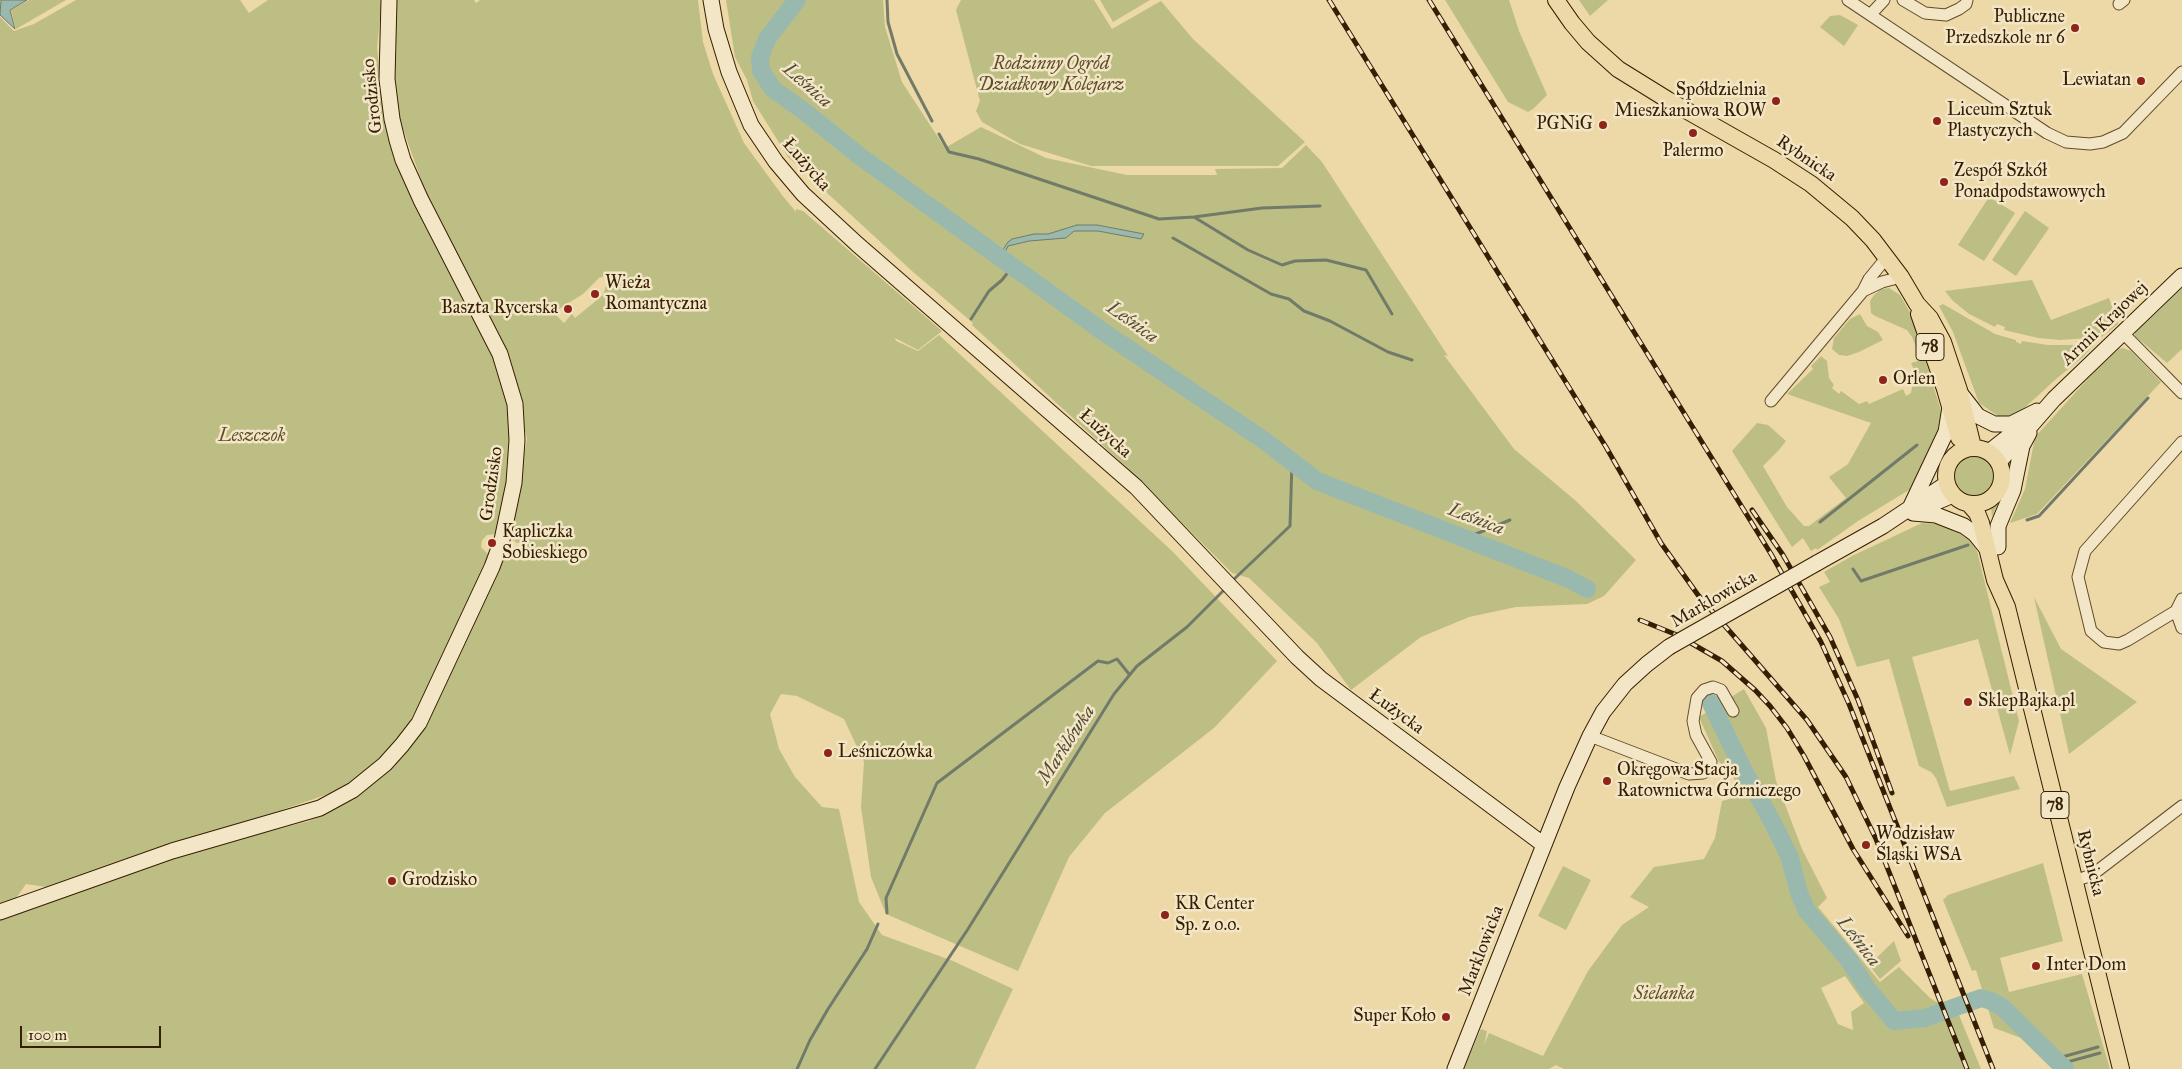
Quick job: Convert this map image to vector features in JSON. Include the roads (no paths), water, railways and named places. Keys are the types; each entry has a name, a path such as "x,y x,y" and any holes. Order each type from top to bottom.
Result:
{"main road":[{"name":"Grodzisko","path":"0,912 172,851 314,810 353,790 390,759 418,723 492,568 502,540 514,483 518,440 515,404 500,354 422,200 397,140 392,119 387,79 389,0"},
{"name":"Łużycka","path":"711,0 716,29 729,72 751,125 776,162 803,194 850,238 1136,487 1297,657 1321,679 1544,845"},
{"name":"Rybnicka","path":"1556,0 1572,24 1588,42 1618,69 1668,100 1774,160 1811,184 1852,218 1887,257 1917,304 1930,318 1942,342 1981,453"},
{"name":"Armii Krajowej","path":"1981,453 2037,416 2182,276"},
{"name":"Rybnicka","path":"1917,304 1920,319 1950,405 1981,453"},
{"path":"1959,390 1978,416 1994,424 2011,424 2037,416"},
{"path":"1950,405 1946,432 1912,510 1936,515 1964,526 1993,549 1998,526 2013,490 2022,446 2037,416"},
{"path":"1981,453 1953,457 1945,474 1950,490 1969,504 1978,504 1990,499"},
{"name":"78","path":"1981,453 2002,470 2001,483 1990,499"},
{"name":"Marklowicka","path":"1455,1069 1567,787 1590,736 1612,700 1633,676 1654,658 1680,640 1950,490"},
{"name":"Rybnicka","path":"1990,499 1988,511 1995,580 2006,607 2122,1069"},
{"name":"Rybnicka","path":"1969,504 1979,518 1993,549"}],"street":[{"path":"1848,0 2046,133 2066,142 2090,144 2108,140 2123,133 2182,73"},
{"path":"1871,14 1884,0"},
{"path":"1903,0 1925,13 1946,15 1959,10 1966,4 1967,0"},
{"path":"1771,401 1864,291 1869,279 1887,257"},
{"path":"1864,291 1882,282 1901,277"},
{"path":"2123,333 2182,393"},
{"path":"2182,442 2085,551 2078,577 2091,631 2104,642 2119,644 2176,612 2182,599"},
{"path":"2176,612 2182,628"},
{"path":"1590,736 1689,774 1703,774 1709,770 1711,762 1696,735 1693,721 1698,698 1704,690 1713,687 1721,690 1733,710"},
{"path":"2074,881 2092,875 2182,806"}],"water":[{"path":"1,0 27,0 10,10 15,29 0,15"},
{"path":"1077,225 1097,225 1144,234 1141,239 1098,231 1074,231 1066,238 1029,241 1008,246 1002,259 998,257 1012,239 1034,234 1048,234"}],"waterway":[{"name":"Leśnica","path":"797,0 767,39 760,57 761,71 773,89 861,157 1102,331 1265,441 1317,481 1569,579 1587,589"},
{"path":"887,0 888,22 897,54 932,121"},
{"path":"939,134 949,152 979,159 1159,219 1194,217 1248,250 1282,265 1295,261 1326,260 1366,270 1392,314"},
{"path":"1194,217 1262,208 1320,206"},
{"path":"1173,238 1271,294 1289,299 1304,311 1330,321 1388,352 1412,360"},
{"path":"971,319 989,291 1002,280 1012,267"},
{"path":"2027,520 2039,516 2148,398"},
{"path":"1820,522 1917,445"},
{"name":"Marklówka","path":"1231,582 1290,526 1292,462"},
{"path":"1466,538 1510,520"},
{"path":"1853,569 1861,581 1968,545"},
{"name":"Marklówka","path":"875,1069 968,929 1114,694 1137,666 1187,627 1226,588"},
{"path":"887,913 886,898 937,783 1098,661 1108,663 1117,659 1129,674"},
{"name":"Leśnica","path":"1711,703 1790,858 1799,893 1807,911 1848,959 1867,988 1894,1021 1925,1018 1981,998 2002,1007 2065,1069"},
{"path":"797,1069 810,1040 867,949 878,924"},
{"path":"2055,1059 2098,1047"},
{"path":"2060,1064 2100,1053"}],"railway":[{"path":"1329,0 1606,447 1661,543 1698,595 1807,720 1846,777 1876,839 1967,1069"},
{"path":"1429,0 1771,554 1821,642 1849,704 1993,1069"},
{"path":"1752,510 1783,555 1830,637 1858,700 1892,793"},
{"path":"1640,620 1677,635 1722,661 1770,706 1787,728 1804,756 1853,849 1908,936"}],"place":[{"name":"Publiczne Przedszkole nr 6","path":"2075,28"},
{"name":"Lewiatan","path":"2141,81"},
{"name":"Spółdzielnia Mieszkaniowa ROW","path":"1776,101"},
{"name":"Liceum Sztuk Plastyczych","path":"1937,121"},
{"name":"PGNiG","path":"1603,125"},
{"name":"Palermo","path":"1693,133"},
{"name":"Zespół Szkół Ponadpodstawowych","path":"1944,182"},
{"name":"Wieża Romantyczna","path":"595,294"},
{"name":"Baszta Rycerska","path":"568,309"},
{"name":"Orlen","path":"1883,380"},
{"name":"Kapliczka Sobieskiego","path":"492,543"},
{"name":"SklepBajka.pl","path":"1968,702"},
{"name":"Leśniczówka","path":"828,753"},
{"name":"Okręgowa Stacja Ratownictwa Górniczego","path":"1607,781"},
{"name":"Wodzisław Śląski WSA","path":"1866,845"},
{"name":"Grodzisko","path":"392,881"},
{"name":"KR Center Sp. z o.o.","path":"1165,915"},
{"name":"Inter Dom","path":"2036,966"},
{"name":"Super Koło","path":"1446,1017"}],"park label":[{"name":"Rodzinny Ogród Działkowy Kolejarz","path":"1051,75"},
{"name":"Leszczok","path":"252,437"},
{"name":"Sielanka","path":"1664,995"}]}
